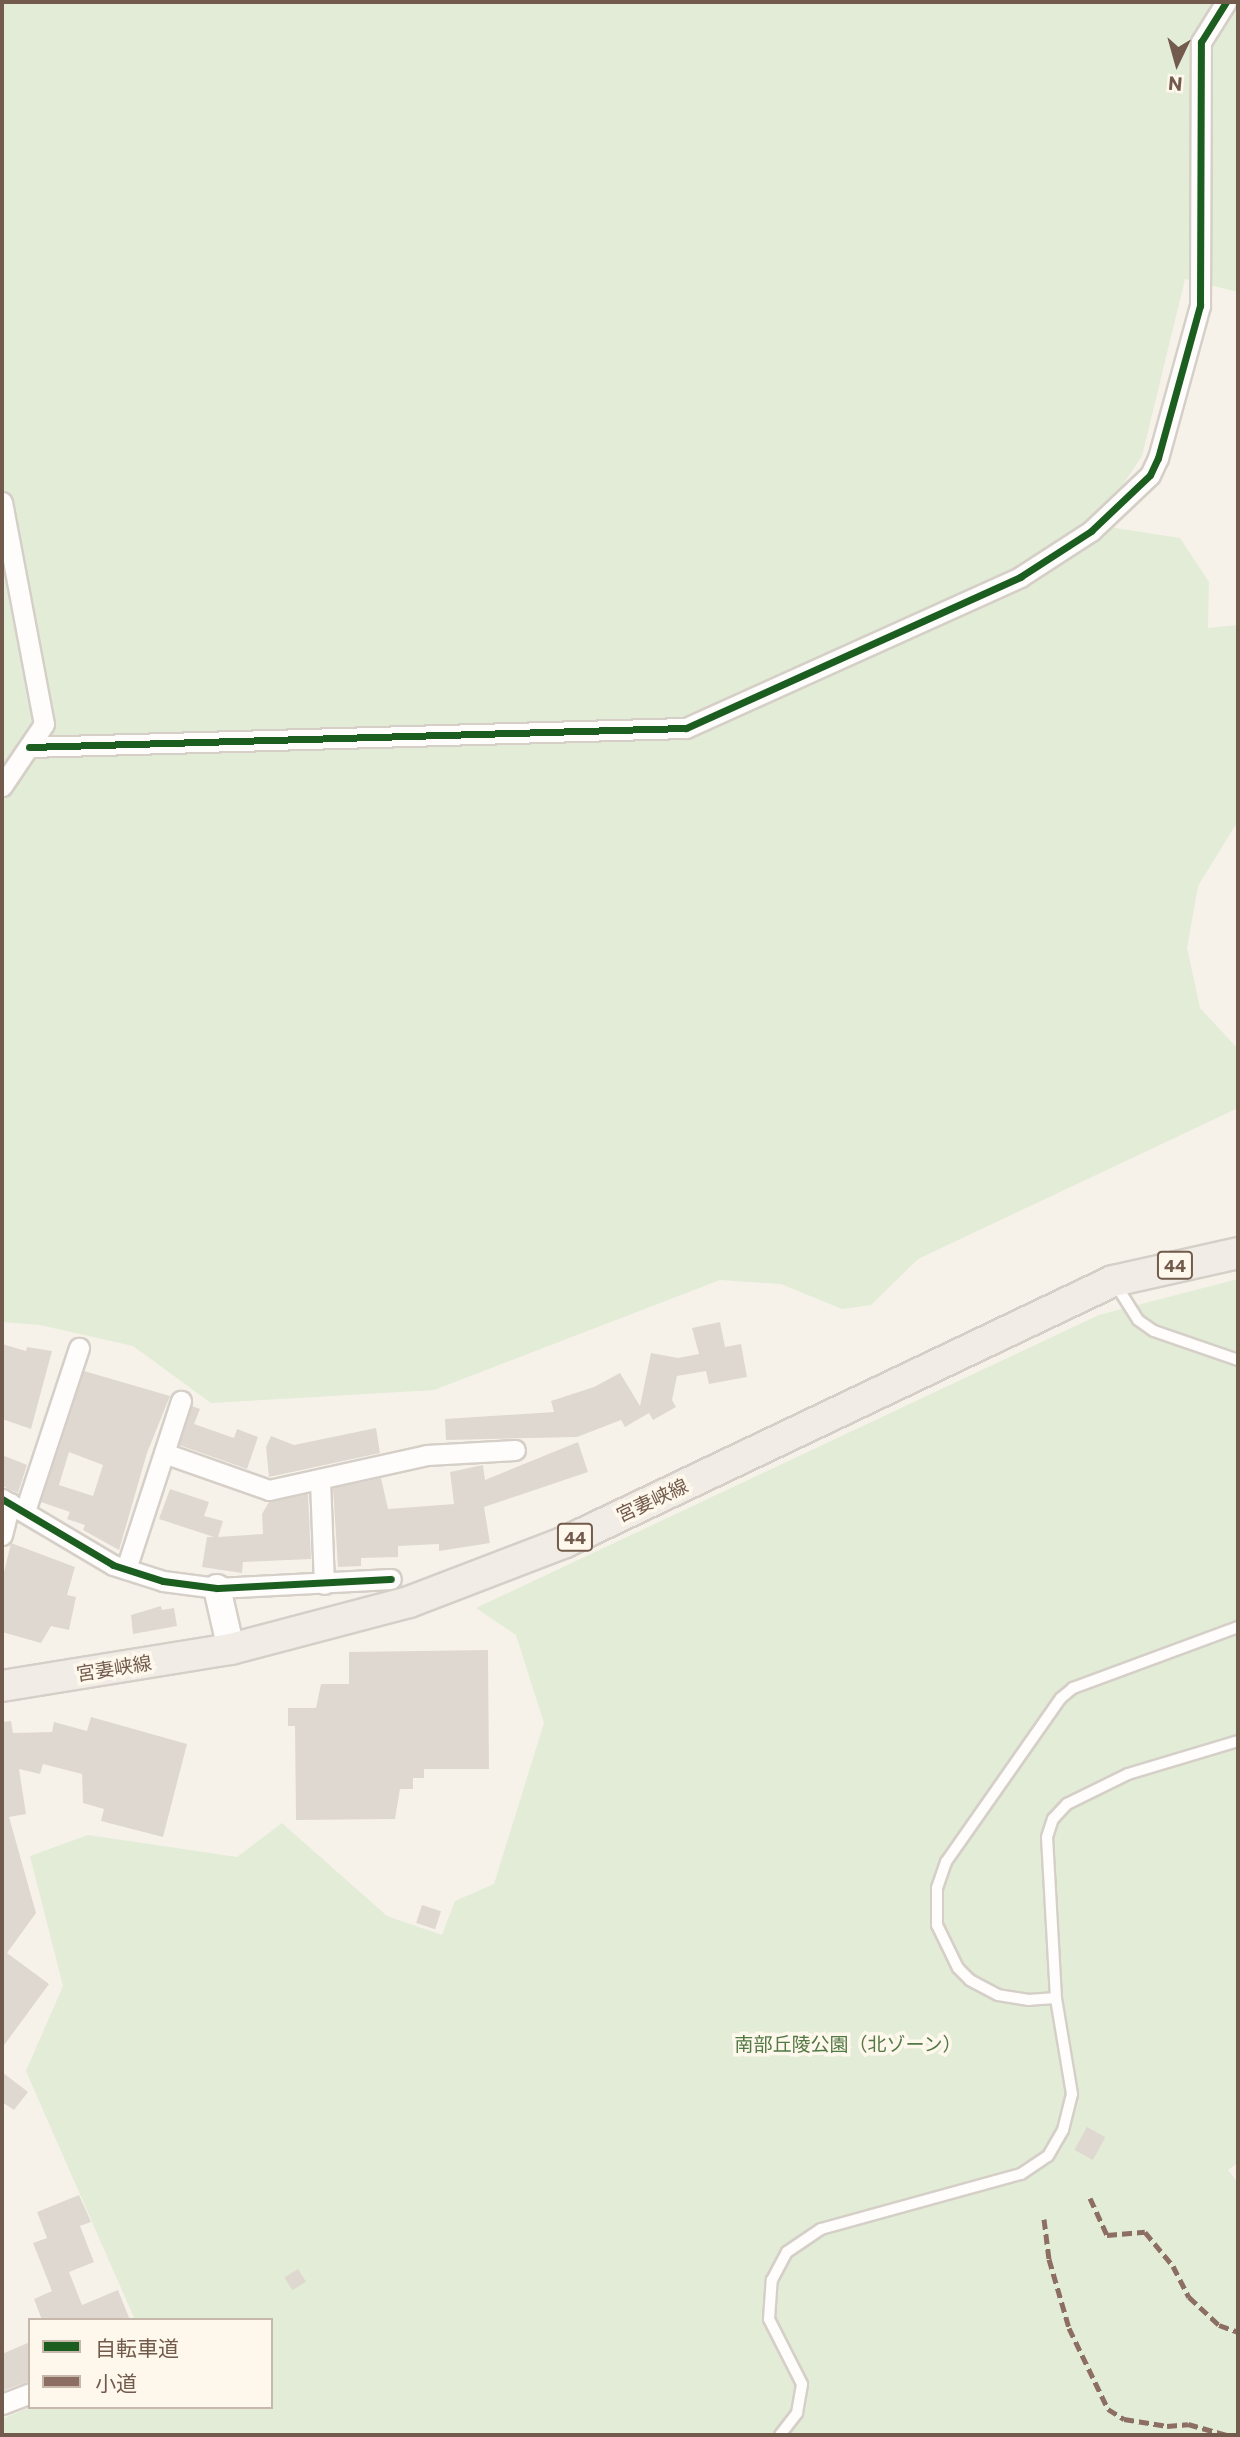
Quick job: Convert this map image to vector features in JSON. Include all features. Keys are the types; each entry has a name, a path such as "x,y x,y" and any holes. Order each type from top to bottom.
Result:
{"main road":[{"name":"宮妻峡線","path":"2,1686 231,1649 410,1602 563,1542 1113,1282 1238,1253"}],"street":[{"path":"29,747 686,728 1020,577 1091,531 1150,475 1158,458 1200,306 1200,41 1226,2"},
{"path":"2,502 44,724 2,786"},
{"path":"2,1535 12,1504 79,1348"},
{"path":"126,1569 181,1401"},
{"path":"164,1453 269,1490 427,1455 515,1450"},
{"path":"320,1480 324,1584"},
{"path":"12,1504 79,1547 126,1569 163,1581 217,1588 391,1579"},
{"path":"217,1588 231,1649"},
{"path":"2,2404 28,2394"}],"lane":[{"path":"1113,1282 1138,1320 1154,1331 1238,1360"},
{"path":"1056,1998 1030,2000 998,1995 970,1980 958,1968 937,1925 937,1888 946,1862 1061,1698 1073,1688 1238,1627"},
{"path":"780,2435 797,2413 802,2384 769,2319 770,2289 781,2258 797,2242 821,2229 1010,2178 1048,2156 1063,2130 1072,2094 1056,1998 1047,1837 1053,1819 1067,1804 1128,1774 1238,1741"}],"green space":[{"path":"2,2 1238,2 1238,292 1185,279 1142,456 1096,525 1180,538 1209,582 1208,628 1238,625 1238,821 1198,886 1187,948 1200,1008 1238,1049 1238,1108 918,1259 871,1305 842,1309 781,1284 720,1280 434,1390 211,1403 133,1346 40,1325 2,1322"},
{"name":"南部丘陵公園（北ゾーン）","path":"1238,1279 1238,2163 1228,2170 1238,2183 1238,2435 2,2435 2,2419 28,2408 273,2409 273,2318 134,2318 26,2071 63,1986 30,1856 88,1835 237,1857 282,1823 387,1916 442,1935 455,1901 494,1884 544,1723 516,1635 476,1608 1099,1315"}],"building":[{"path":"720,1322 725,1347 741,1344 747,1377 709,1384 706,1371 677,1376 672,1400 676,1407 653,1420 649,1413 625,1427 621,1420 577,1437 446,1440 445,1419 554,1412 551,1401 594,1387 620,1373 640,1406 651,1353 678,1358 699,1354 692,1328"},
{"path":"2,1344 26,1351 27,1347 52,1351 31,1429 2,1419"},
{"path":"84,1371 170,1396 147,1453 119,1550 83,1530 85,1525 67,1519 70,1512 41,1502","holes":["69,1452 103,1465 93,1496 59,1485"]},
{"path":"192,1406 200,1409 194,1424 234,1438 237,1429 258,1437 247,1469 179,1445"},
{"path":"376,1428 380,1453 269,1477 266,1447 271,1436 294,1445"},
{"path":"578,1442 588,1472 484,1507 490,1543 439,1551 439,1544 398,1546 398,1557 361,1558 361,1566 338,1567 333,1488 381,1478 388,1509 454,1504 450,1472 483,1465 485,1480"},
{"path":"2,1455 27,1465 18,1493 2,1486"},
{"path":"170,1489 209,1502 204,1516 223,1521 218,1537 263,1534 262,1514 269,1502 308,1494 311,1559 243,1562 242,1573 202,1567 207,1537 214,1537 159,1519"},
{"path":"11,1543 75,1567 67,1595 76,1597 69,1630 51,1626 41,1643 2,1632 2,1581"},
{"path":"161,1606 162,1610 174,1608 177,1626 133,1634 131,1615"},
{"path":"488,1650 489,1769 424,1769 424,1778 413,1778 413,1789 400,1789 395,1819 296,1820 295,1726 288,1726 288,1708 316,1708 321,1684 349,1684 349,1652"},
{"path":"91,1717 187,1744 163,1837 101,1821 104,1809 83,1803 82,1774 43,1764 40,1774 19,1769 26,1814 9,1817 36,1913 7,1953 49,1984 2,2048 2,1722 11,1721 13,1733 52,1732 54,1722 87,1731"},
{"path":"422,1905 441,1911 435,1929 416,1923"},
{"path":"2,2072 28,2092 14,2110 2,2102"},
{"path":"1087,2127 1105,2137 1093,2160 1074,2150"},
{"path":"79,2195 91,2222 80,2226 94,2262 69,2272 82,2305 118,2290 129,2318 41,2318 34,2299 52,2291 33,2243 47,2238 37,2212"},
{"path":"298,2269 306,2282 292,2290 284,2277"},
{"path":"28,2343 28,2382 2,2391 2,2354"}],"marked path":[{"path":"1090,2198 1107,2235 1145,2232 1173,2266 1189,2297 1219,2325 1238,2332"},
{"path":"1044,2219 1049,2259 1069,2328 1108,2409 1124,2419 1167,2426 1188,2424 1226,2435"}],"cycle path":[{"path":"29,747 686,728 1020,577 1091,531 1150,475 1158,458 1200,306 1201,42 1226,2"},
{"path":"2,1499 113,1565 163,1581 217,1588 391,1579"}]}
